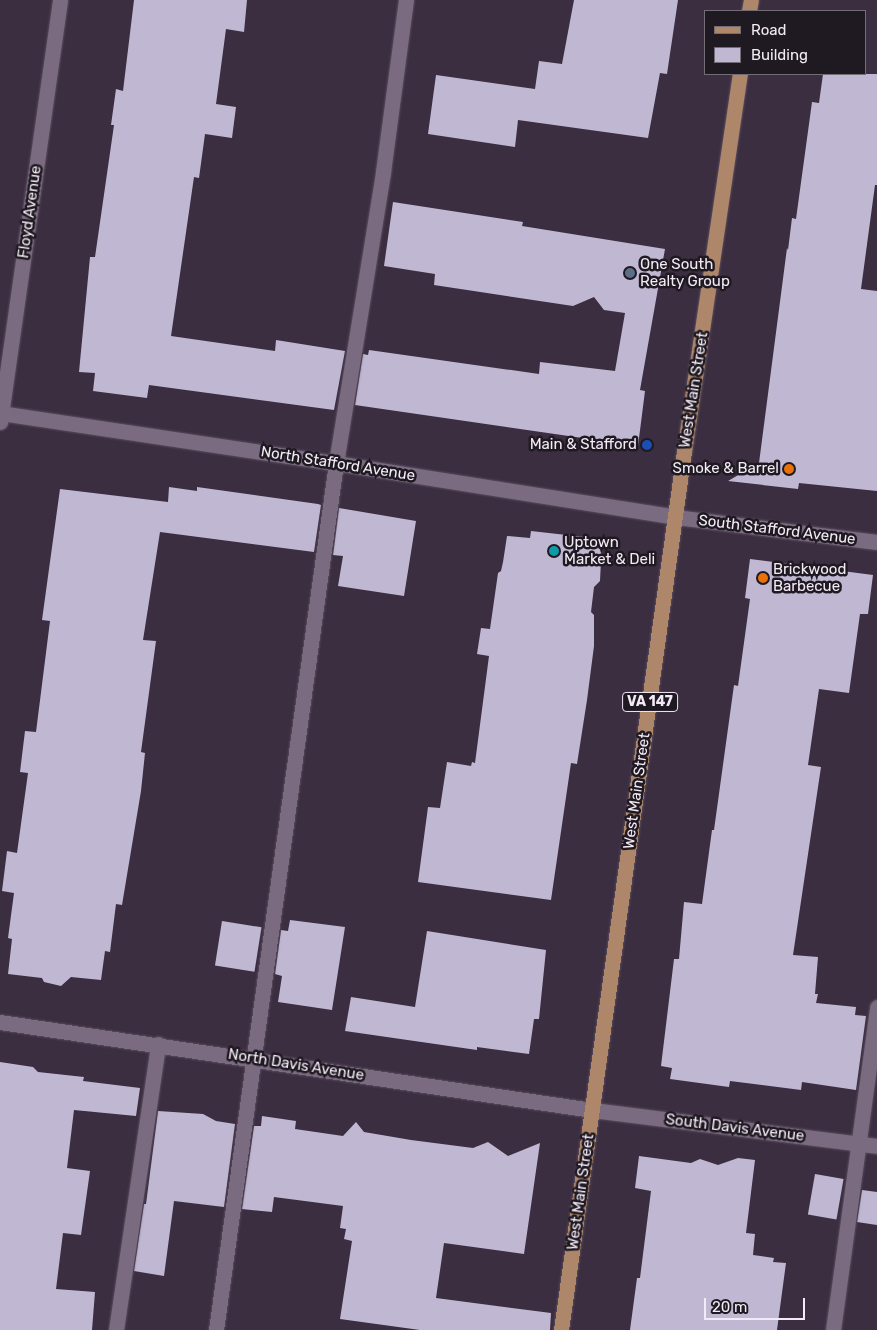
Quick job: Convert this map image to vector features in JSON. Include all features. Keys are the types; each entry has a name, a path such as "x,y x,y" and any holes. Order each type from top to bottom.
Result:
{"main road":[{"name":"West Main Street","path":"561,1330 740,75"}],"street":[{"name":"Floyd Avenue","path":"0,417 60,0"},
{"path":"216,1330 336,463 383,172 406,0"},
{"name":"North Stafford Avenue","path":"0,417 336,463 676,517"},
{"name":"South Stafford Avenue","path":"676,517 877,542"},
{"path":"833,1330 877,1006"},
{"name":"North Davis Avenue","path":"0,1022 254,1058 592,1110"},
{"path":"116,1330 158,1044"},
{"name":"South Davis Avenue","path":"592,1110 877,1146"}],"building":[{"path":"134,0 247,0 244,32 226,29 216,104 236,107 232,138 205,134 199,178 194,177 171,336 275,351 276,340 345,351 334,410 149,385 147,398 93,391 95,373 79,372 90,257 95,257 114,125 111,125 116,89 123,91"},
{"path":"574,0 678,0 667,74 660,73 648,138 518,120 515,147 428,134 436,75 535,89 539,61 562,64"},
{"path":"877,74 877,185 875,185 861,289 877,291 877,491 799,483 798,489 728,481 759,463 792,218 796,219 812,102 819,103 823,75"},
{"path":"393,202 523,222 522,226 665,249 640,390 645,391 638,446 355,405 363,354 368,355 369,350 539,374 540,362 615,371 625,313 604,310 594,297 573,306 434,285 435,274 384,266"},
{"path":"169,487 197,491 197,487 321,505 314,552 160,532 143,640 156,641 141,752 145,753 141,791 122,905 116,904 110,952 105,951 101,980 71,977 61,986 44,982 42,978 8,974 12,939 8,938 14,893 2,891 7,851 17,853 28,773 20,772 25,731 36,732 50,621 42,620 60,489 168,502"},
{"path":"339,508 416,521 404,596 338,586 343,556 333,555"},
{"path":"531,531 602,539 600,581 594,587 591,612 594,615 594,646 587,700 577,764 571,763 551,900 418,882 428,807 440,808 447,762 471,766 472,762 475,763 489,656 477,654 481,628 490,629 498,573 501,571 507,536 530,538"},
{"path":"750,559 873,575 868,614 860,614 849,693 819,689 808,765 821,767 793,955 818,957 815,994 818,994 816,1003 856,1007 855,1015 866,1016 856,1090 802,1082 801,1090 730,1081 729,1087 670,1079 672,1068 661,1066 674,959 679,959 684,902 702,904 734,685 738,686 750,599 745,598"},
{"path":"290,920 345,927 332,1010 278,1002 282,976 275,974 281,930 288,931"},
{"path":"222,921 262,927 254,972 215,965"},
{"path":"427,931 546,950 539,1019 534,1019 529,1054 477,1047 477,1050 345,1031 351,997 415,1007"},
{"path":"0,1062 33,1067 38,1072 84,1077 83,1081 140,1088 136,1116 74,1110 67,1168 90,1171 81,1235 63,1233 56,1289 95,1292 92,1330 0,1330"},
{"path":"158,1111 203,1114 216,1121 235,1124 224,1207 174,1201 164,1276 134,1271 144,1204 146,1204"},
{"path":"262,1116 296,1121 295,1129 343,1136 356,1122 364,1132 411,1140 473,1148 488,1142 508,1156 540,1143 524,1254 444,1243 436,1298 551,1313 550,1330 420,1330 340,1319 352,1241 344,1239 346,1229 340,1228 343,1206 274,1197 272,1212 242,1209 254,1126 261,1126"},
{"path":"639,1156 691,1163 700,1159 718,1165 738,1158 755,1160 746,1233 755,1234 753,1255 774,1258 773,1262 786,1263 777,1330 630,1330 637,1278 640,1278 651,1191 635,1188"},
{"path":"815,1174 844,1179 836,1219 808,1214"},
{"path":"862,1190 877,1192 877,1225 857,1222"}],"place":[{"name":"One South Realty Group","path":"630,273"},
{"name":"Main & Stafford","path":"647,445"},
{"name":"Smoke & Barrel","path":"789,469"},
{"name":"Uptown Market & Deli","path":"554,551"},
{"name":"Brickwood Barbecue","path":"763,578"}]}
